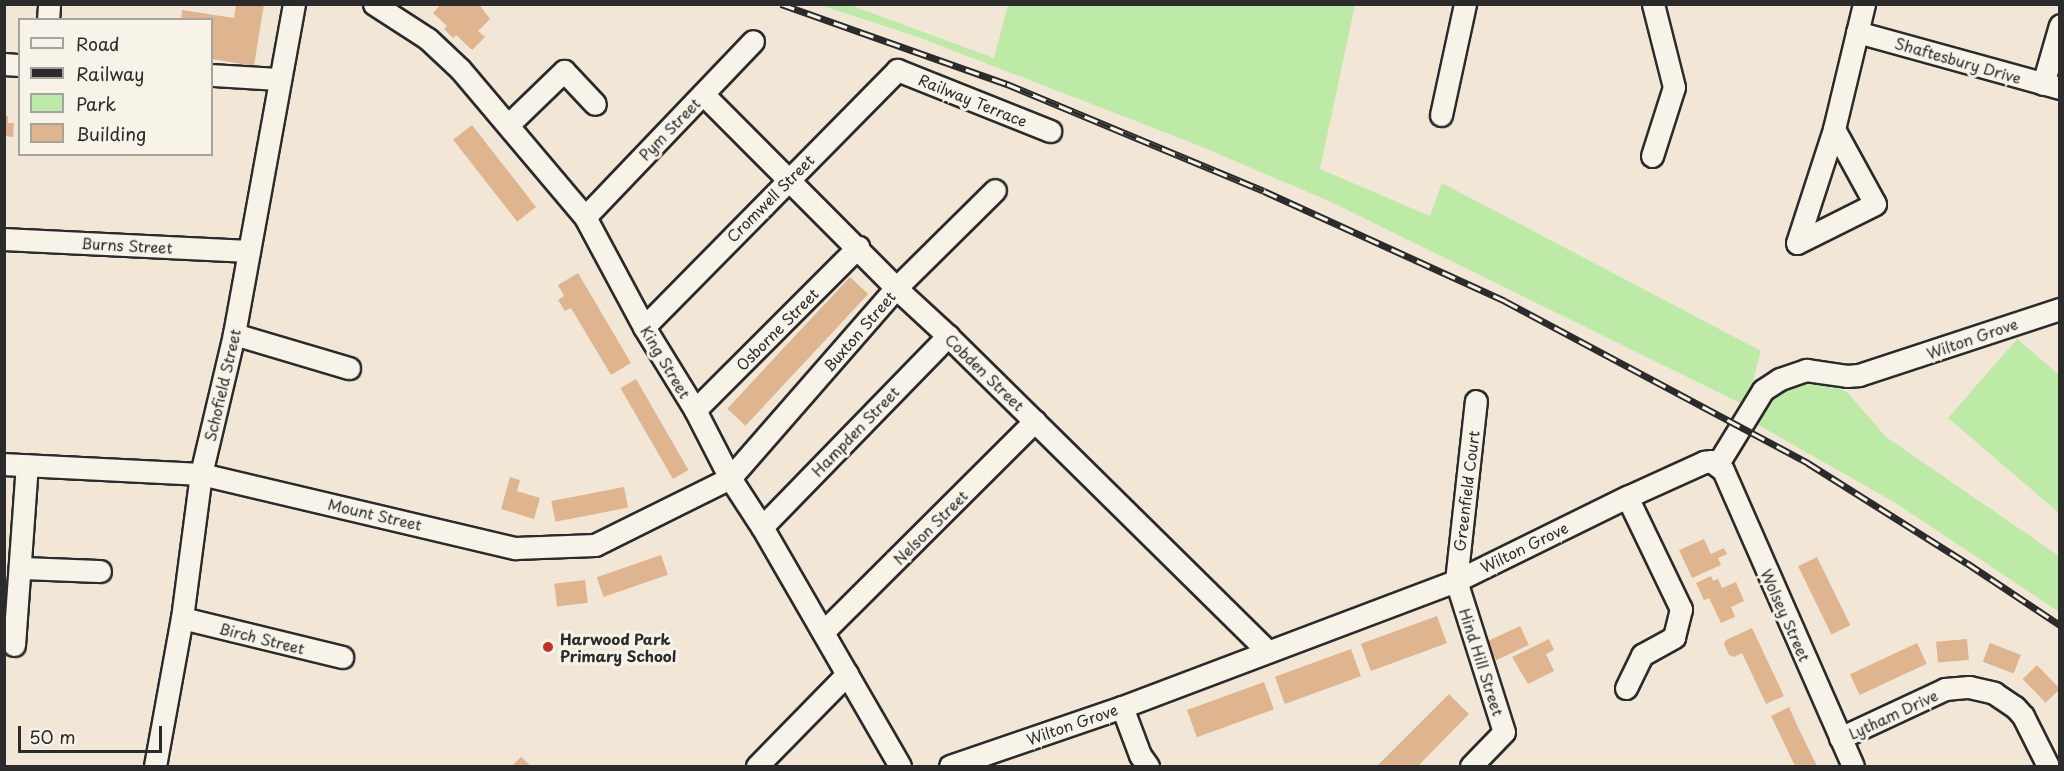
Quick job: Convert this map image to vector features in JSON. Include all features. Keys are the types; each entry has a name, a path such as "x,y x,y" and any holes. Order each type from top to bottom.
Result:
{"street":[{"name":"Schofield Street","path":"155,766 182,618 201,474 234,334 294,4"},
{"name":"King Street","path":"374,4 429,39 460,69 585,217 644,327 695,410 730,478 762,527 900,766"},
{"path":"1441,115 1465,4"},
{"path":"1652,156 1674,87 1653,4"},
{"path":"1834,129 1875,204 1797,243 1834,129 1864,4"},
{"path":"2051,86 2060,26"},
{"name":"Shaftesbury Drive","path":"1857,32 2051,86"},
{"name":"Pym Street","path":"585,217 753,41"},
{"name":"Railway Terrace","path":"897,70 1050,131"},
{"name":"Cromwell Street","path":"644,327 897,70"},
{"path":"508,125 564,71 595,104"},
{"path":"213,75 280,79"},
{"name":"Cobden Street","path":"703,94 858,247 896,288 1035,421 1266,650"},
{"name":"Buxton Street","path":"730,478 896,288 995,190"},
{"name":"Burns Street","path":"4,239 249,252"},
{"name":"Osborne Street","path":"695,410 858,247"},
{"name":"Wilton Grove","path":"951,766 1122,707 1266,650 1456,581 1704,462 1711,461 1717,465 1763,390 1780,379 1806,370 1847,376 1859,375 2060,309"},
{"path":"234,334 349,368"},
{"name":"Hampden Street","path":"762,527 948,336"},
{"name":"Greenfield Court","path":"1456,581 1476,401"},
{"name":"Nelson Street","path":"823,632 1035,421"},
{"name":"Mount Street","path":"4,464 201,474 515,548 595,545 730,478"},
{"path":"14,645 27,465"},
{"name":"Wolsey Street","path":"1717,465 1723,470 1853,766"},
{"path":"1626,688 1642,655 1674,637 1681,609 1628,497"},
{"path":"21,568 100,571"},
{"name":"Hind Hill Street","path":"1456,581 1504,732 1471,766"},
{"name":"Birch Street","path":"182,618 342,657"},
{"path":"757,766 847,674"},
{"name":"Lytham Drive","path":"1840,738 1945,689 1969,687 1994,693 2015,707 2023,716 2048,766"},
{"path":"1122,707 1140,754 1148,766"}],"green space":[{"path":"820,5 850,5 994,58 1008,5 1355,5 1320,169 1430,216 1442,183 1761,351 1751,387 1742,404 1329,201 1195,144 918,37"},
{"path":"2017,339 2059,375 2059,513 1948,418"},
{"path":"1817,380 1847,392 1886,437 2059,556 2059,612 1894,502 1753,422 1767,399 1790,382"}],"building":[{"path":"236,4 264,4 254,66 213,59 213,18 181,18 182,10 234,18"},
{"path":"441,4 479,4 490,19 478,31 485,37 472,50 456,35 453,38 444,29 447,26 433,13"},
{"path":"4,116 8,116 8,123 14,123 13,137 4,136"},
{"path":"472,125 536,207 517,222 453,140"},
{"path":"578,273 631,363 611,375 571,308 565,311 558,300 564,296 558,285"},
{"path":"850,277 868,294 746,426 727,409"},
{"path":"636,379 688,470 673,479 620,388"},
{"path":"510,477 520,480 517,491 540,498 534,519 501,509"},
{"path":"624,487 628,508 555,522 551,501"},
{"path":"1704,539 1711,554 1724,548 1727,554 1718,558 1721,565 1692,578 1679,550"},
{"path":"661,555 668,575 604,597 597,577"},
{"path":"1817,557 1850,625 1831,635 1798,566"},
{"path":"1711,576 1713,581 1718,579 1722,588 1736,582 1744,601 1731,607 1735,617 1721,623 1709,598 1704,600 1696,583"},
{"path":"585,580 588,603 557,607 554,584"},
{"path":"1437,616 1447,643 1371,671 1361,644"},
{"path":"1520,626 1529,645 1496,660 1487,641"},
{"path":"1752,628 1784,696 1766,704 1742,653 1734,657 1729,655 1724,644 1726,640"},
{"path":"1549,639 1554,650 1546,654 1554,671 1528,684 1512,657"},
{"path":"1967,639 1969,660 1938,663 1936,642"},
{"path":"1917,643 1927,664 1860,695 1850,674"},
{"path":"1990,643 2021,655 2014,673 1983,662"},
{"path":"1351,649 1361,676 1285,704 1275,677"},
{"path":"2037,665 2060,689 2046,703 2023,679"},
{"path":"1264,682 1274,709 1197,737 1187,710"},
{"path":"1449,694 1469,714 1418,766 1377,766"},
{"path":"1789,707 1817,766 1795,766 1771,716"},
{"path":"521,757 531,766 512,766"}],"railway":[{"path":"781,4 1007,84 1264,191 1505,301 1808,463 1967,563 2060,625"}],"place":[{"name":"Harwood Park Primary School","path":"548,647"}]}
